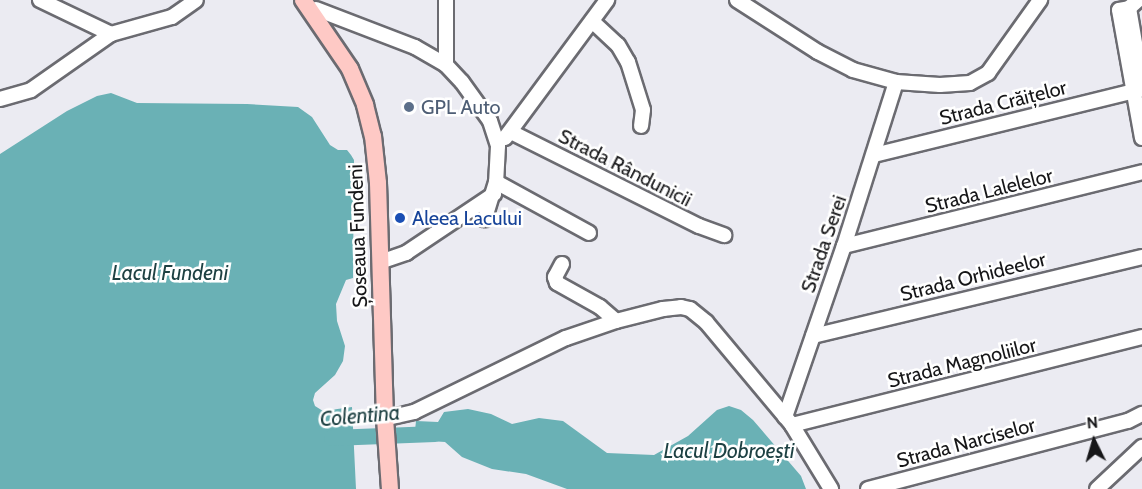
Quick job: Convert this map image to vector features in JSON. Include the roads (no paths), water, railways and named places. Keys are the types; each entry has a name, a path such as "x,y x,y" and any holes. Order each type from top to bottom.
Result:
{"main road":[{"name":"Șoseaua Fundeni","path":"310,3 350,69 365,105 376,160 384,261 393,484"}],"street":[{"path":"40,0 111,34"},
{"path":"0,99 31,90 111,34 172,17 196,0"},
{"path":"446,0 446,65"},
{"path":"498,146 511,132 607,0"},
{"path":"737,0 835,62 854,70 896,82 951,85 969,83 982,78 997,63 1040,0"},
{"path":"310,3 415,47 446,65 484,111 494,129 498,146 495,188 485,219"},
{"path":"1133,4 1142,138"},
{"path":"592,21 618,45 628,62 643,110 641,126"},
{"name":"Strada Serei","path":"789,421 813,336 896,82"},
{"name":"Strada Crăițelor","path":"874,155 1139,88"},
{"name":"Strada Rândunicii","path":"511,132 699,226 724,235"},
{"name":"Strada Lalelelor","path":"844,246 1142,172"},
{"path":"384,261 406,253 495,188"},
{"path":"495,188 589,233"},
{"name":"Strada Orhideelor","path":"813,336 1142,256"},
{"path":"562,264 555,277 557,283 600,307 616,321"},
{"path":"390,418 408,414 557,342 616,321 673,307 690,309 706,322 789,421 831,489"},
{"name":"Strada Magnoliilor","path":"789,421 1142,337"},
{"name":"Strada Narciselor","path":"868,489 1128,421 1142,414"},
{"path":"1097,489 1142,447"}],"water":[{"name":"Lacul Fundeni","path":"111,93 137,103 298,107 312,117 330,145 338,150 347,150 351,155 354,160 353,278 346,280 336,304 337,321 345,346 343,361 335,375 315,393 313,400 315,406 323,411 352,407 356,489 0,489 0,154 67,111 97,96"},
{"name":"Lacul Dobroești","path":"729,406 741,410 753,420 801,476 806,489 567,489 526,474 492,469 462,457 445,442 414,440 416,421 438,422 444,412 468,409 491,414 512,424 539,418 563,421 607,453 654,455 688,436 717,410"}],"waterway":[{"name":"Colentina","path":"332,438 435,434"}],"place":[{"name":"GPL Auto","path":"409,107"},
{"name":"Aleea Lacului","path":"400,218"}]}
